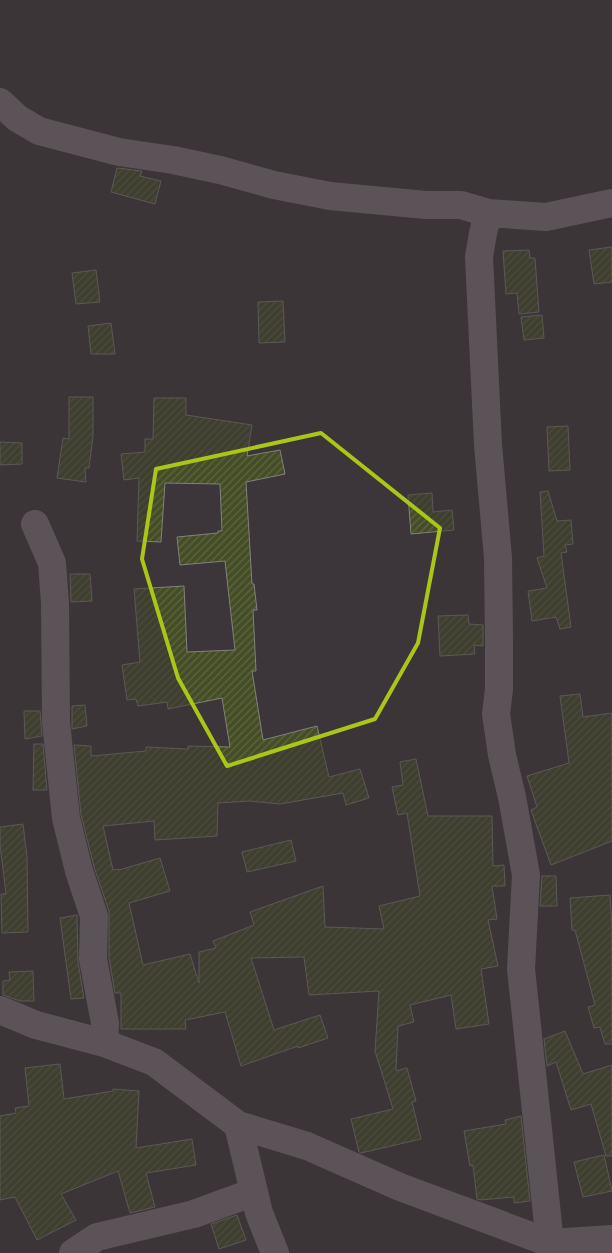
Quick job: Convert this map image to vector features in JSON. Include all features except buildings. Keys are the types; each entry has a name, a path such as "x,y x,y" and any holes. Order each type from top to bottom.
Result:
{"street":[{"path":"0,102 17,118 39,131 119,152 174,160 274,185 330,196 426,205 461,205 488,213 546,217 612,203"},
{"path":"488,213 479,257 488,445 498,558 500,639 499,689 496,714 502,755 512,797 526,875 521,969 550,1243"},
{"path":"36,524 52,563 55,603 56,722 66,818 79,871 94,916 93,959 105,1023 104,1044"},
{"path":"0,1010 36,1025 104,1044 154,1062 238,1125 307,1146 400,1188 550,1243 612,1239"},
{"path":"238,1125 259,1213 276,1253"},
{"path":"73,1253 97,1237 194,1214 254,1192"}],"highlighted area":[{"path":"321,433 440,528 418,643 375,719 227,766 178,678 142,559 156,469"}]}
